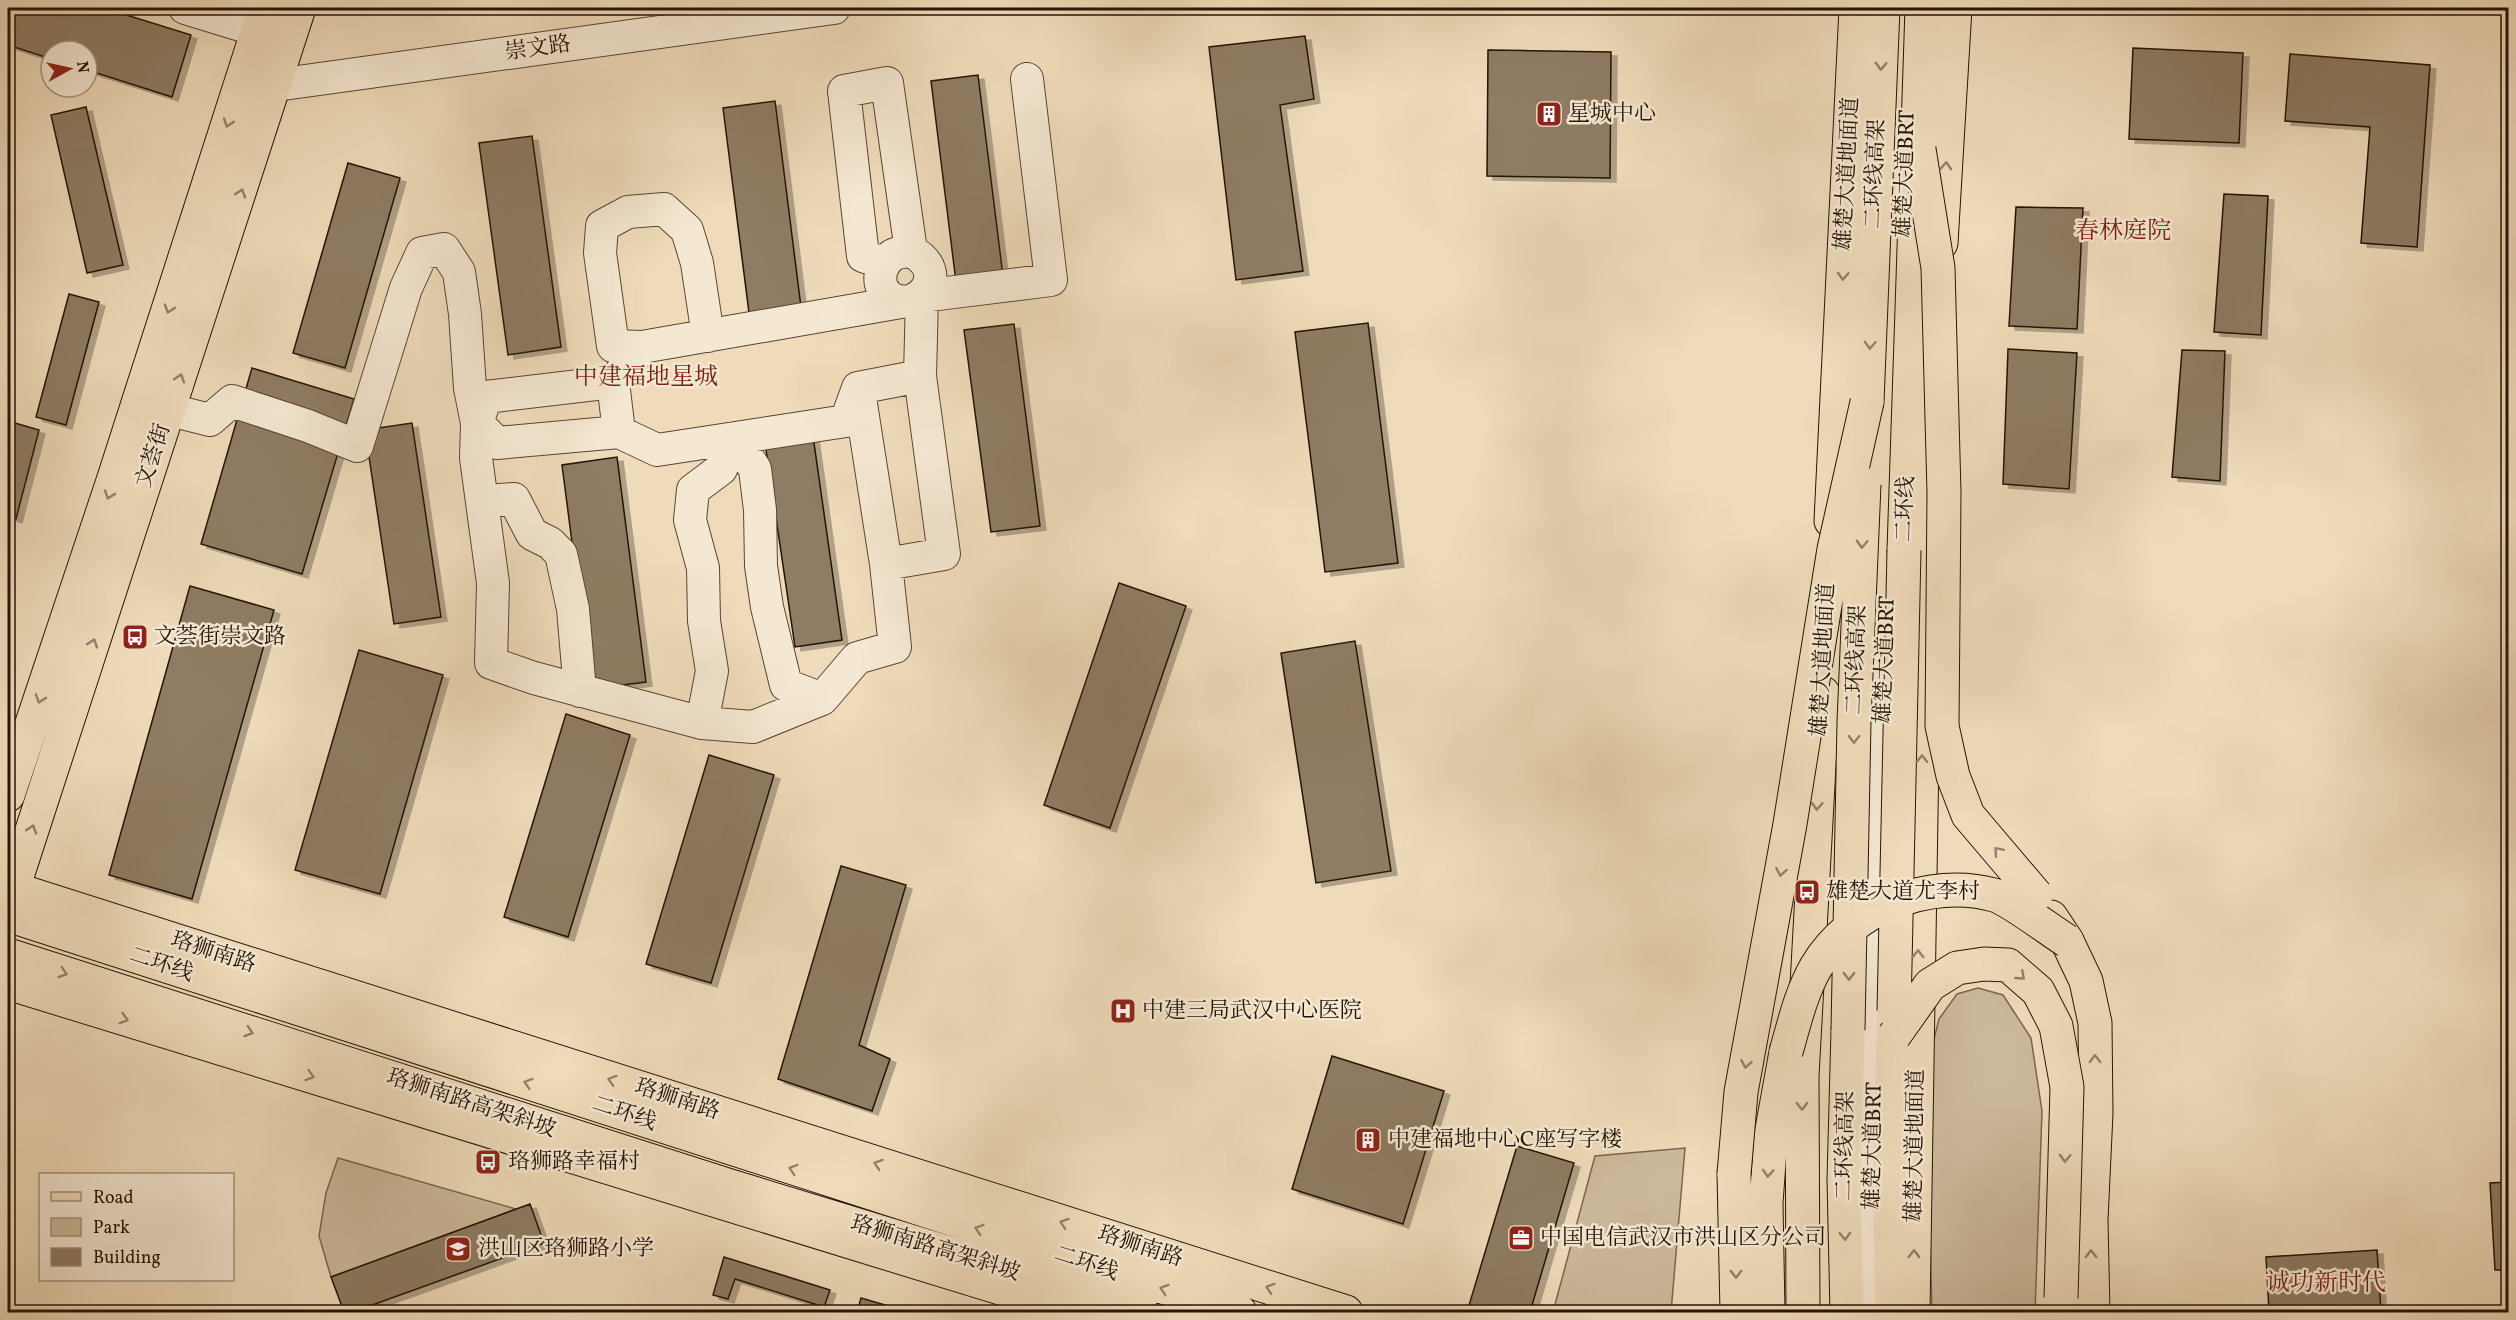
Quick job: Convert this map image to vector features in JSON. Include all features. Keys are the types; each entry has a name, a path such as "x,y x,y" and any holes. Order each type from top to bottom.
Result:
{"main road":[{"name":"文荟街","path":"9,899 276,85 299,8"},
{"name":"二环线高架","path":"1847,1312 1844,1180 1854,722 1883,8"},
{"name":"二环线","path":"1892,1312 1889,1178 1904,550 1922,8"},
{"name":"雄楚大道地面道","path":"1913,1312 1926,504 1955,8"},
{"name":"雄楚大道地面道","path":"1803,1312 1802,1076 1852,17"},
{"name":"文荟街","path":"8,795 113,481 261,19"},
{"path":"1919,149 1938,268 1944,493 1942,726 1953,776 1968,815 2036,895 2067,941 2086,981 2095,1023 2096,1113 2091,1220 2093,1312"},
{"path":"1737,1312 1734,1174 1741,1092 1790,824 1834,549 1868,402"},
{"path":"1768,1312 1766,1203 1771,1135 1786,1052 1799,1006 1816,967 1839,936 1870,913 1900,900 1946,890 1995,895 2067,941"},
{"name":"二环线","path":"9,899 1240,1312"},
{"name":"珞狮南路","path":"9,899 1346,1312"},
{"name":"珞狮南路高架斜坡","path":"8,955 727,1185 1142,1312"},
{"path":"1894,1023 1930,985 1957,968 1984,964 2008,965 2038,991 2056,1026 2067,1087 2061,1298 2057,1312"},
{"path":"8,983 1078,1312"},
{"path":"1779,1312 1803,1255"}],"street":[{"path":"185,8 261,19"},
{"name":"崇文路","path":"243,76 276,85 768,12 834,8"},
{"name":"雄楚大道BRT","path":"1873,1312 1883,725 1913,8"},
{"path":"708,336 697,263 687,230 664,208 628,212 602,226 600,253 613,346 642,347 708,336 911,299 1051,280 1027,79"},
{"path":"897,257 863,256 844,91 887,83 897,257 880,275 881,287 890,297 911,299 928,287 931,275 923,258 897,257"},
{"path":"170,410 210,420 232,401 308,426 357,446 406,288 422,253 444,249 459,272 470,387 477,423 476,458 493,583 491,663 580,691 702,723 753,726 822,699 857,658 896,647 886,564 858,388"},
{"path":"886,564 944,554 911,299"},
{"path":"477,423 486,397 613,382 642,347"},
{"path":"858,388 920,376"},
{"path":"613,382 619,432"},
{"path":"477,423 497,443 619,432 657,450 846,421 858,388"},
{"path":"735,438 755,469 760,510 761,566 767,607 786,685 822,699"},
{"path":"702,723 712,671 704,621 703,568 690,520 693,490 721,469 735,438"},
{"path":"483,501 514,499 532,534 550,543 561,554 573,609 580,691"}],"green space":[{"path":"1978,988 2003,995 2031,1038 2042,1111 2035,1312 1932,1312 1928,1162 1931,1051 1939,1019 1957,994"},
{"path":"1685,1148 1671,1312 1553,1312 1595,1156"},
{"path":"338,1158 516,1209 331,1277 319,1236 326,1193"}],"building":[{"path":"8,8 104,8 191,35 172,97 99,74 99,39 39,39 39,55 8,45"},
{"path":"1305,36 1314,99 1280,105 1303,271 1236,280 1209,47"},
{"path":"2133,48 2243,53 2239,143 2129,139"},
{"name":"星城中心","path":"1488,50 1611,52 1610,178 1487,176"},
{"path":"2290,54 2430,65 2417,247 2361,243 2370,127 2285,121"},
{"path":"978,75 1003,276 956,282 931,81"},
{"path":"775,101 801,307 749,313 723,108"},
{"path":"86,107 123,265 87,273 51,115"},
{"path":"532,136 561,347 508,355 479,143"},
{"path":"348,163 400,178 345,368 293,353"},
{"path":"2224,194 2268,196 2261,335 2214,332"},
{"path":"2016,207 2083,208 2077,329 2009,326"},
{"path":"69,294 99,302 66,425 36,417"},
{"path":"1368,323 1398,563 1325,572 1295,332"},
{"path":"1014,324 1040,526 991,532 964,330"},
{"path":"2008,349 2077,353 2069,489 2003,484"},
{"path":"2182,350 2225,351 2220,481 2172,477"},
{"path":"252,368 354,399 302,574 201,544"},
{"path":"8,421 39,430 16,519 8,516"},
{"path":"412,423 441,617 394,624 365,430"},
{"path":"813,436 842,640 795,647 765,443"},
{"path":"617,457 646,682 591,689 562,465"},
{"path":"1119,583 1186,606 1110,828 1044,805"},
{"path":"190,586 274,610 192,899 109,875"},
{"path":"1355,641 1391,871 1316,883 1281,653"},
{"path":"359,650 443,675 380,894 295,870"},
{"path":"566,714 630,735 568,937 504,917"},
{"path":"709,755 774,775 711,983 646,964"},
{"path":"841,866 906,885 859,1045 890,1059 872,1111 778,1079"},
{"name":"中建福地中心C座写字楼","path":"1332,1056 1444,1091 1403,1224 1292,1189"},
{"name":"中国电信武汉市洪山区分公司","path":"1517,1146 1574,1163 1530,1312 1467,1312"},
{"path":"2508,1182 2508,1270 2495,1270 2490,1183"},
{"path":"530,1204 544,1243 353,1312 344,1312 331,1277"},
{"path":"2377,1250 2381,1312 2269,1312 2266,1257"},
{"path":"724,1257 830,1290 824,1307 735,1279 728,1299 713,1295"},
{"path":"861,1298 909,1312 857,1312"}],"place":[{"name":"星城中心","path":"1549,114"},
{"name":"文荟街崇文路","path":"135,637"},
{"name":"雄楚大道尤李村","path":"1807,892"},
{"name":"中建三局武汉中心医院","path":"1123,1011"},
{"name":"中建福地中心C座写字楼","path":"1368,1140"},
{"name":"珞狮路幸福村","path":"488,1162"},
{"name":"中国电信武汉市洪山区分公司","path":"1521,1238"},
{"name":"洪山区珞狮路小学","path":"458,1249"}],"district":[{"name":"春林庭院","path":"2123,232"},
{"name":"中建福地星城","path":"646,378"},
{"name":"诚功新时代","path":"2326,1284"}]}
